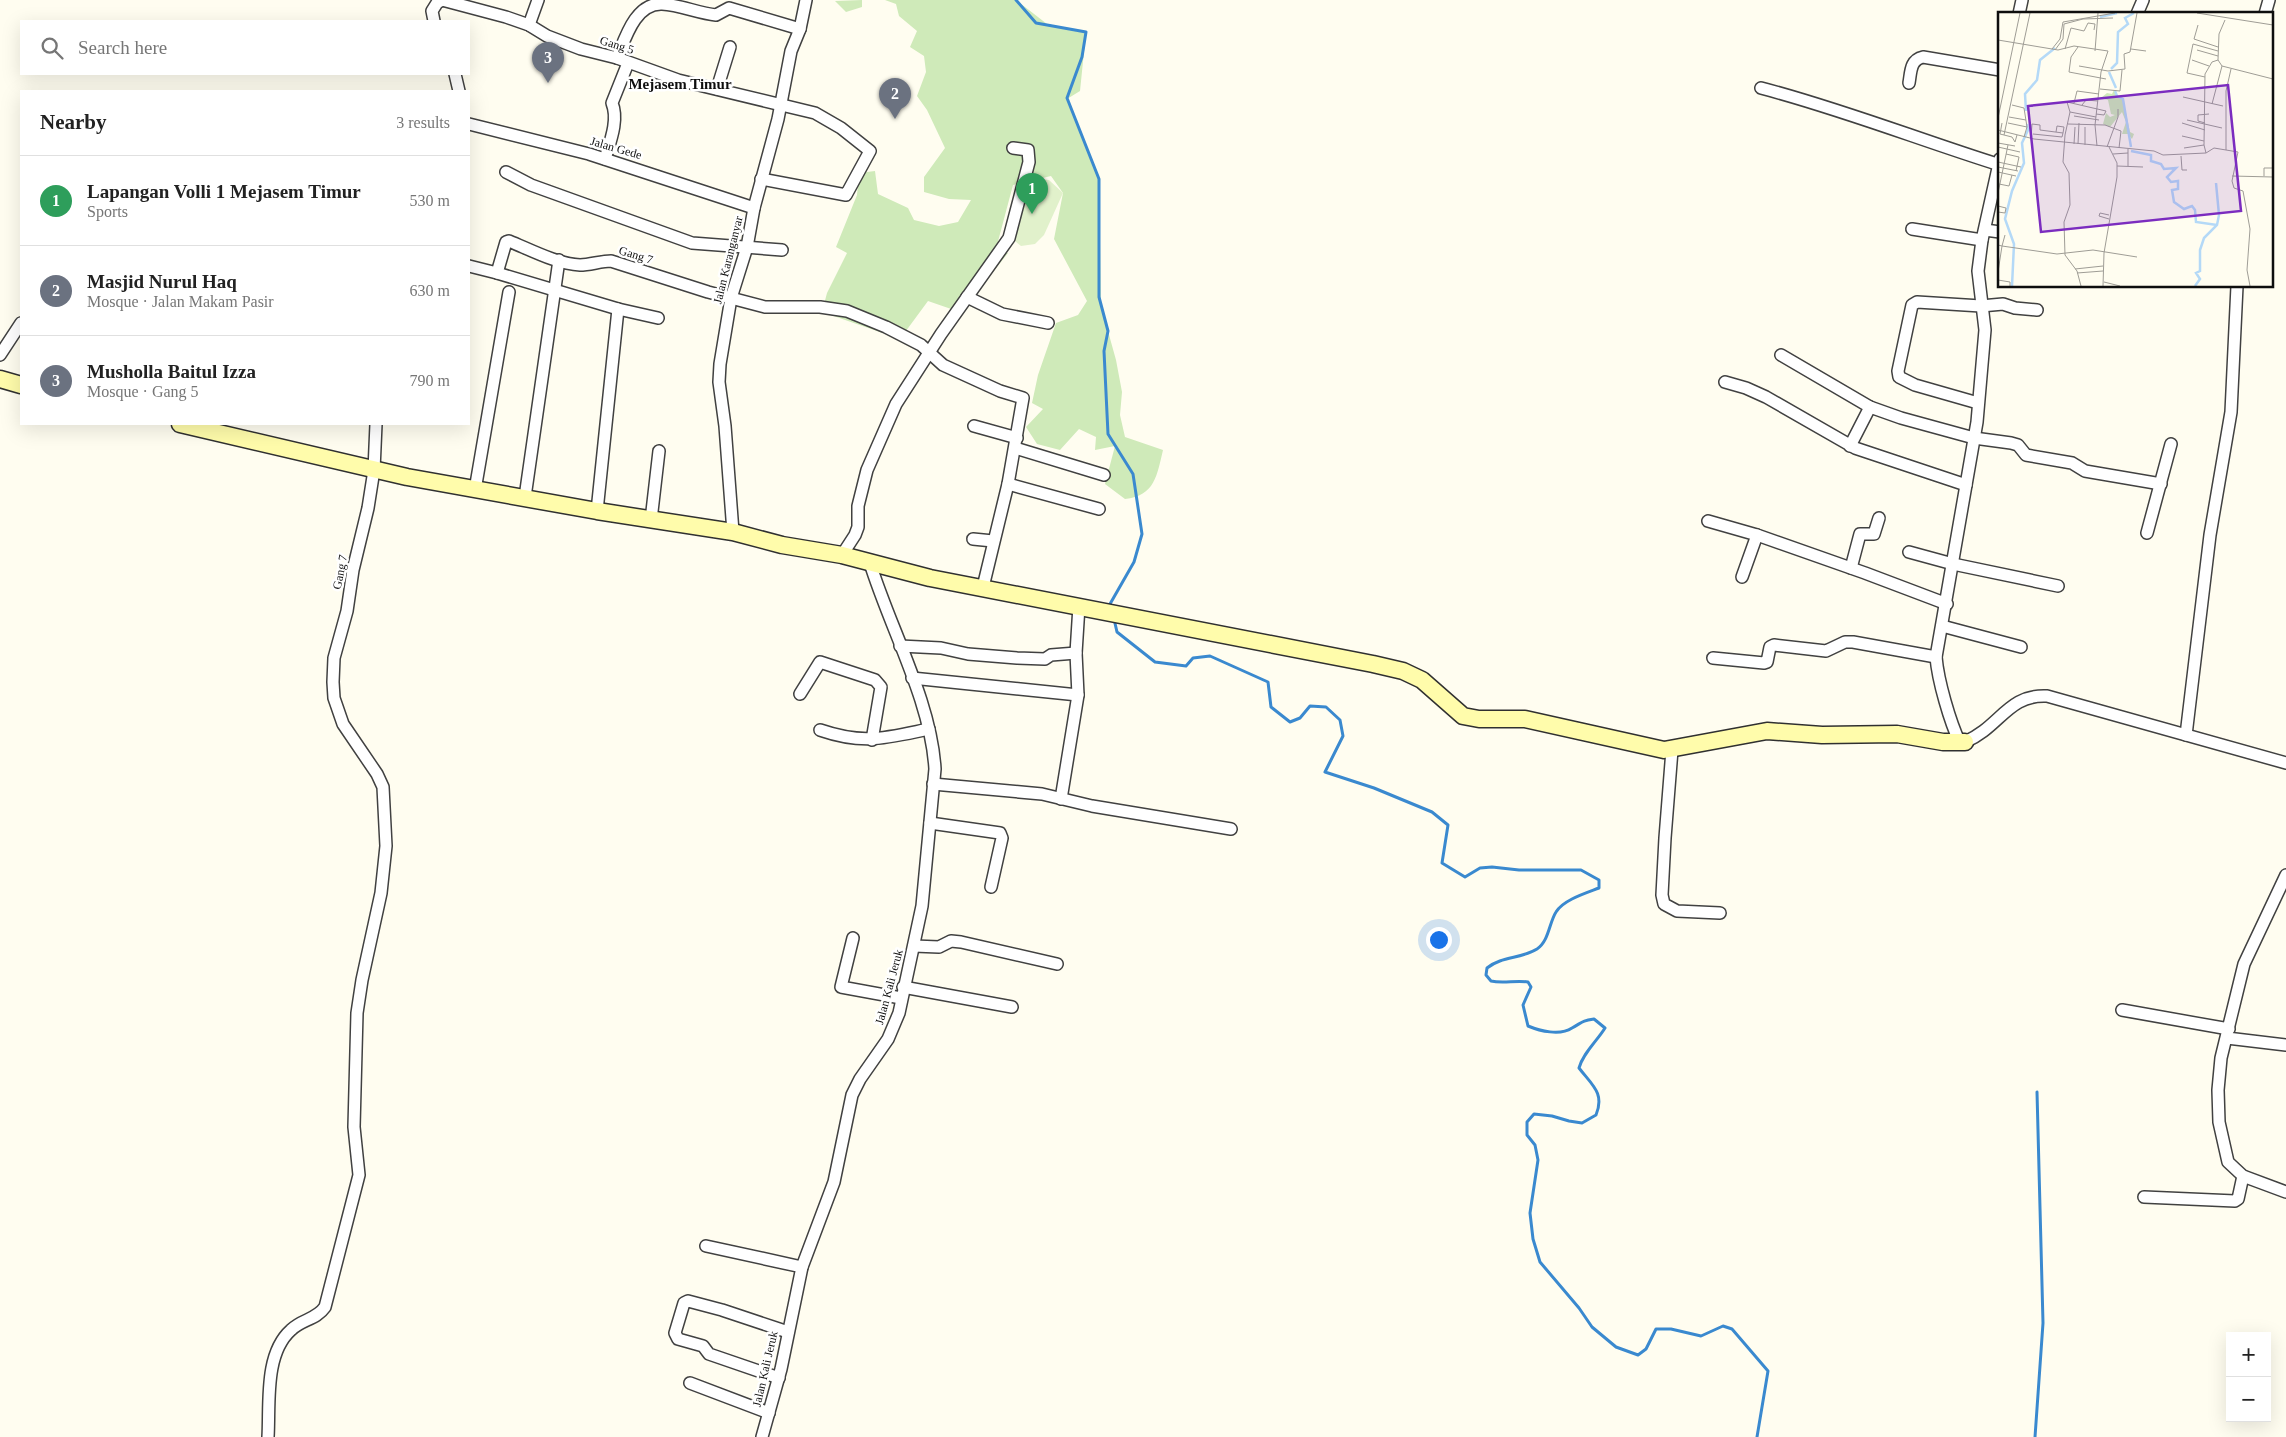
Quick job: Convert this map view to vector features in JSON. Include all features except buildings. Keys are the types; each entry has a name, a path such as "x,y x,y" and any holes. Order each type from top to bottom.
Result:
{"street":[{"path":"529,25 538,0"},
{"name":"Jalan Karanganyar","path":"733,532 725,426 719,382 720,364 731,298 747,247 754,208 781,104 791,51 800,29 806,0"},
{"path":"2138,12 2143,0"},
{"name":"Gang 5","path":"434,20 432,11 437,3 448,1 529,25 547,36 580,49 622,60 678,80 815,113 869,148 870,152 846,195 761,179"},
{"path":"605,160 613,134 614,108 612,103 622,60 637,15 661,4 716,15 729,8 800,29"},
{"path":"717,89 730,47"},
{"path":"1909,83 1913,63 1917,58 1923,57 1998,70"},
{"path":"455,75 459,90"},
{"path":"1761,88 1810,101 1938,146 1998,164"},
{"name":"Jalan Gede","path":"470,124 605,160 754,208"},
{"path":"854,558 858,526 858,506 867,470 896,404 928,354 1010,236 1029,162 1028,150 1013,148"},
{"path":"1963,742 1954,731 1937,671 1936,657 1947,604 1974,438 1985,330 1978,271 1983,235 1998,168"},
{"path":"506,172 548,192 692,243 782,250"},
{"path":"1912,229 1983,235 1998,232"},
{"name":"Gang 7","path":"497,273 508,241 559,260 582,265 598,261 611,262 765,307 820,307 847,311 921,345 928,354 943,365 1000,391 1023,398 1016,443"},
{"path":"525,497 559,260"},
{"path":"470,266 554,288 618,315 658,318"},
{"path":"2186,735 2210,535 2231,412 2238,288"},
{"path":"475,490 508,292"},
{"path":"967,297 1002,314 1048,323"},
{"path":"1978,404 1915,385 1902,380 1898,374 1910,310 1914,302 1982,306 2003,304 2014,308 2037,310"},
{"path":"597,511 618,315"},
{"path":"0,356 20,326"},
{"path":"1781,355 1870,407 1901,418 1974,438 2012,443 2018,446 2026,455 2072,463 2086,472 2161,484"},
{"path":"0,379 20,385"},
{"path":"1725,382 1746,388 1766,397 1850,446 1966,485"},
{"path":"1850,446 1870,407"},
{"path":"184,425 374,470 475,490 733,532 854,558 892,569 1403,671 1428,684 1457,712 1470,718 1525,719 1652,748 1672,750 1767,731 1822,735 1897,734 1943,742 1963,742 1986,731 2021,699 2036,695 2058,698 2286,763"},
{"name":"Gang 7","path":"268,1437 275,1354 289,1331 299,1323 314,1319 325,1307 359,1175 354,1127 357,1013 362,980 381,893 386,846 386,813 383,787 377,774 343,724 334,698 334,658 347,611 350,584 364,529 374,470 376,425"},
{"path":"974,426 1104,475"},
{"path":"982,587 1008,484 1016,443"},
{"path":"2147,533 2171,444"},
{"path":"651,520 659,451"},
{"path":"1008,484 1099,509"},
{"path":"1851,568 1860,534 1862,532 1874,534 1879,518"},
{"path":"1708,521 1757,535 1947,604"},
{"path":"1742,578 1757,535"},
{"path":"974,539 993,541"},
{"path":"1909,552 1953,564 2058,586"},
{"name":"Jalan Kali Jeruk","path":"762,1437 779,1378 802,1267 834,1182 852,1095 860,1079 888,1039 899,1013 922,906 933,784 934,758 929,729 900,646 854,558"},
{"path":"1061,799 1078,695 1076,653 1079,606"},
{"path":"1942,626 2021,647"},
{"path":"1712,658 1764,663 1767,662 1770,647 1774,645 1826,651 1845,642 1936,657"},
{"path":"900,646 941,648 968,654 1017,658 1045,659 1050,655 1076,653"},
{"path":"800,694 820,662 875,680 880,687 872,740"},
{"path":"912,678 1078,695"},
{"path":"820,730 850,739 872,740 929,729"},
{"path":"1672,750 1663,899 1677,911 1720,913"},
{"path":"933,784 1042,794 1231,829"},
{"path":"930,822 1000,833 1002,838 991,887"},
{"path":"2285,880 2244,964 2221,1058 2218,1090 2219,1122 2228,1162 2243,1176 2286,1192"},
{"path":"853,938 841,987 1012,1007"},
{"path":"914,946 939,947 951,940 1057,964"},
{"path":"2122,1010 2228,1034 2286,1044"},
{"path":"2144,1197 2235,1201 2239,1196 2243,1176"},
{"path":"706,1246 802,1267"},
{"path":"779,1378 709,1354 703,1346 678,1339 675,1333 684,1303 688,1302 722,1310 788,1332"},
{"path":"690,1383 769,1413"}],"green space":[{"path":"862,0 862,7 846,12 835,1"},
{"path":"885,0 1016,0 1047,24 1086,32 1080,91 1067,99 1099,179 1101,306 1116,360 1122,392 1120,415 1125,437 1163,450 1153,483 1143,494 1125,499 1105,484 1115,446 1095,450 1096,437 1079,429 1060,450 1037,444 1026,427 1043,409 1032,403 1038,375 1056,323 1078,315 1087,301 1054,239 1063,193 1051,176 1013,185 996,249 1008,253 993,272 982,270 954,310 928,301 900,339 822,312 827,293 847,253 836,247 857,195 859,173 875,171 878,194 908,208 914,220 939,226 958,222 971,200 949,199 924,192 924,177 945,148 927,110 917,96 926,72 924,56 910,47 917,31 899,16 896,4"},
{"path":"1038,179 1049,180 1063,193 1044,235 1035,244 1021,246 1005,233 1018,186"}],"waterway":[{"path":"1016,0 1036,23 1086,32 1082,57 1067,98 1099,179 1099,297 1108,331 1104,351 1108,434 1133,474 1142,534 1134,562 1110,604 1111,608"},
{"path":"1114,619 1117,632 1155,662 1186,666 1193,658 1210,656 1268,682 1271,707 1290,722 1300,718 1310,706 1326,707 1340,720 1343,736 1325,772 1374,788 1432,812 1448,825 1442,863 1465,877 1480,868 1492,867 1519,870 1581,870 1599,880 1599,888 1575,897 1559,908 1541,946 1531,952 1499,961 1487,968 1486,975 1491,981 1528,982 1531,987 1523,1005 1528,1026 1544,1031 1562,1032 1584,1021 1594,1019 1605,1028 1587,1052 1579,1068 1598,1095 1599,1101 1596,1115 1582,1123 1534,1114 1527,1122 1527,1135 1535,1145 1538,1160 1530,1213 1533,1239 1540,1262 1579,1308 1592,1327 1616,1347 1638,1355 1646,1349 1656,1329 1671,1329 1701,1336 1723,1326 1732,1329 1768,1371 1757,1437"},
{"path":"2035,1437 2043,1323 2037,1092"}],"place":[{"name":"Musholla Baitul Izza","path":"548,83"},
{"name":"Masjid Nurul Haq","path":"895,119"},
{"name":"Lapangan Volli 1 Mejasem Timur","path":"1032,214"}],"district":[{"name":"Mejasem Timur","path":"680,84"}]}
